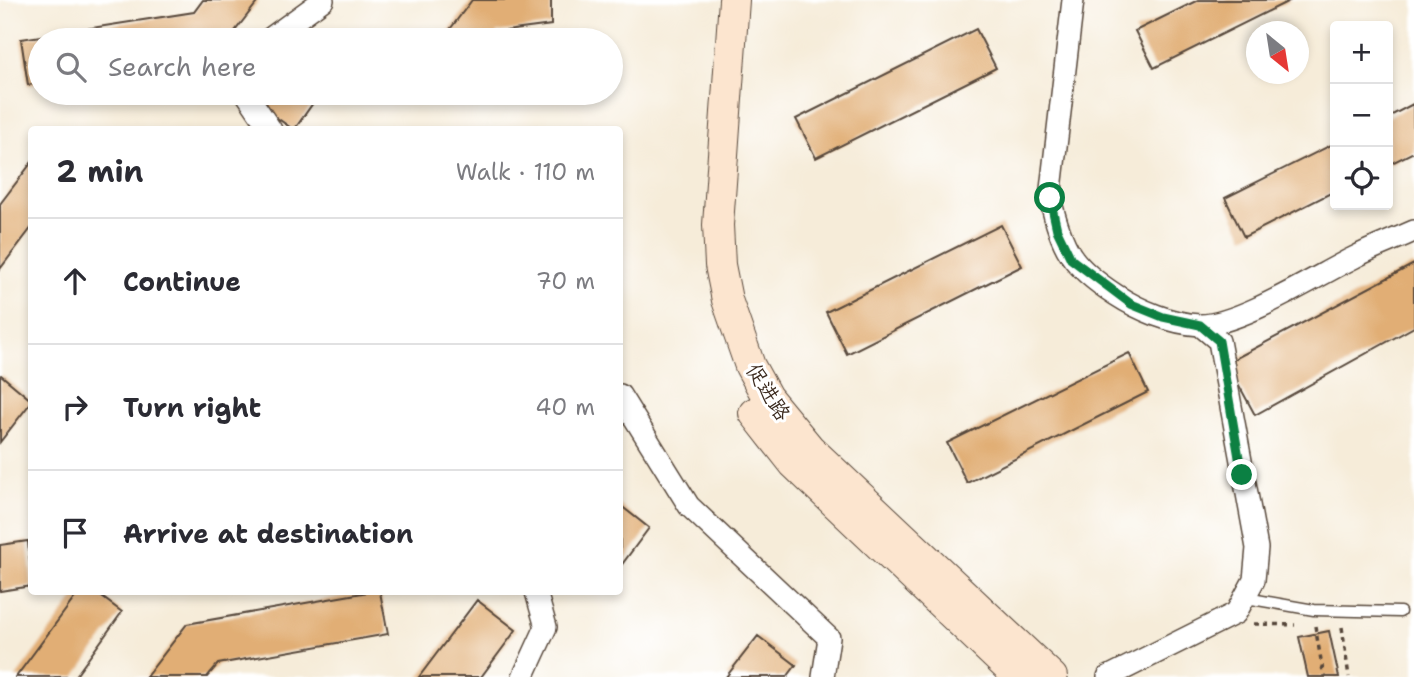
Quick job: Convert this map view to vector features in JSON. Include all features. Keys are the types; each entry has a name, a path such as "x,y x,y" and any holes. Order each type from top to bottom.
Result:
{"main road":[{"name":"促进路","path":"713,0 699,234 707,304 732,373 750,408 794,464 1012,670 1052,677"},
{"name":"促进路","path":"734,0 718,225 720,265 727,300 750,366 773,405 810,449 1012,670"}],"street":[{"path":"284,28 323,0"},
{"path":"1073,0 1050,198 1057,230 1071,259 1105,288 1142,309 1200,325 1219,341 1257,548 1254,580 1236,613 1217,625 1108,677"},
{"path":"254,105 268,126"},
{"path":"1200,325 1233,319 1359,255 1414,232"},
{"path":"623,400 689,506 829,638 823,677"},
{"path":"523,677 546,627 537,595"}],"lane":[{"path":"1246,598 1314,610 1400,612"}],"path":[{"path":"1249,626 1259,622 1342,625 1349,677"},
{"path":"1315,626 1324,677"}],"building":[{"path":"203,0 259,0 237,28 91,28 194,12"},
{"path":"472,0 551,0 551,25 528,28 451,28"},
{"path":"1198,0 1291,0 1154,68 1135,31"},
{"path":"976,29 996,68 816,158 796,119"},
{"path":"28,38 28,85 21,39"},
{"path":"1413,104 1414,152 1393,162 1393,147 1393,114"},
{"path":"259,105 312,105 297,126 288,126"},
{"path":"1330,146 1330,194 1244,237 1225,198"},
{"path":"28,167 28,232 0,269 0,204"},
{"path":"1001,225 1022,266 847,354 826,312"},
{"path":"1414,264 1414,327 1255,415 1227,363"},
{"path":"1129,353 1148,392 967,483 947,443"},
{"path":"0,376 28,398 28,406 0,442"},
{"path":"623,507 649,528 623,563"},
{"path":"28,541 28,587 0,591 0,545"},
{"path":"77,595 99,595 122,612 75,677 16,677"},
{"path":"351,595 381,595 388,634 218,664 207,677 146,677 187,624"},
{"path":"477,600 516,630 481,677 419,677"},
{"path":"1329,631 1339,677 1308,677 1299,637"},
{"path":"758,636 796,665 787,677 726,677"}],"route":[{"path":"1050,198 1057,230 1071,259 1105,288 1131,304 1163,317 1200,325 1219,341 1242,475"}]}
